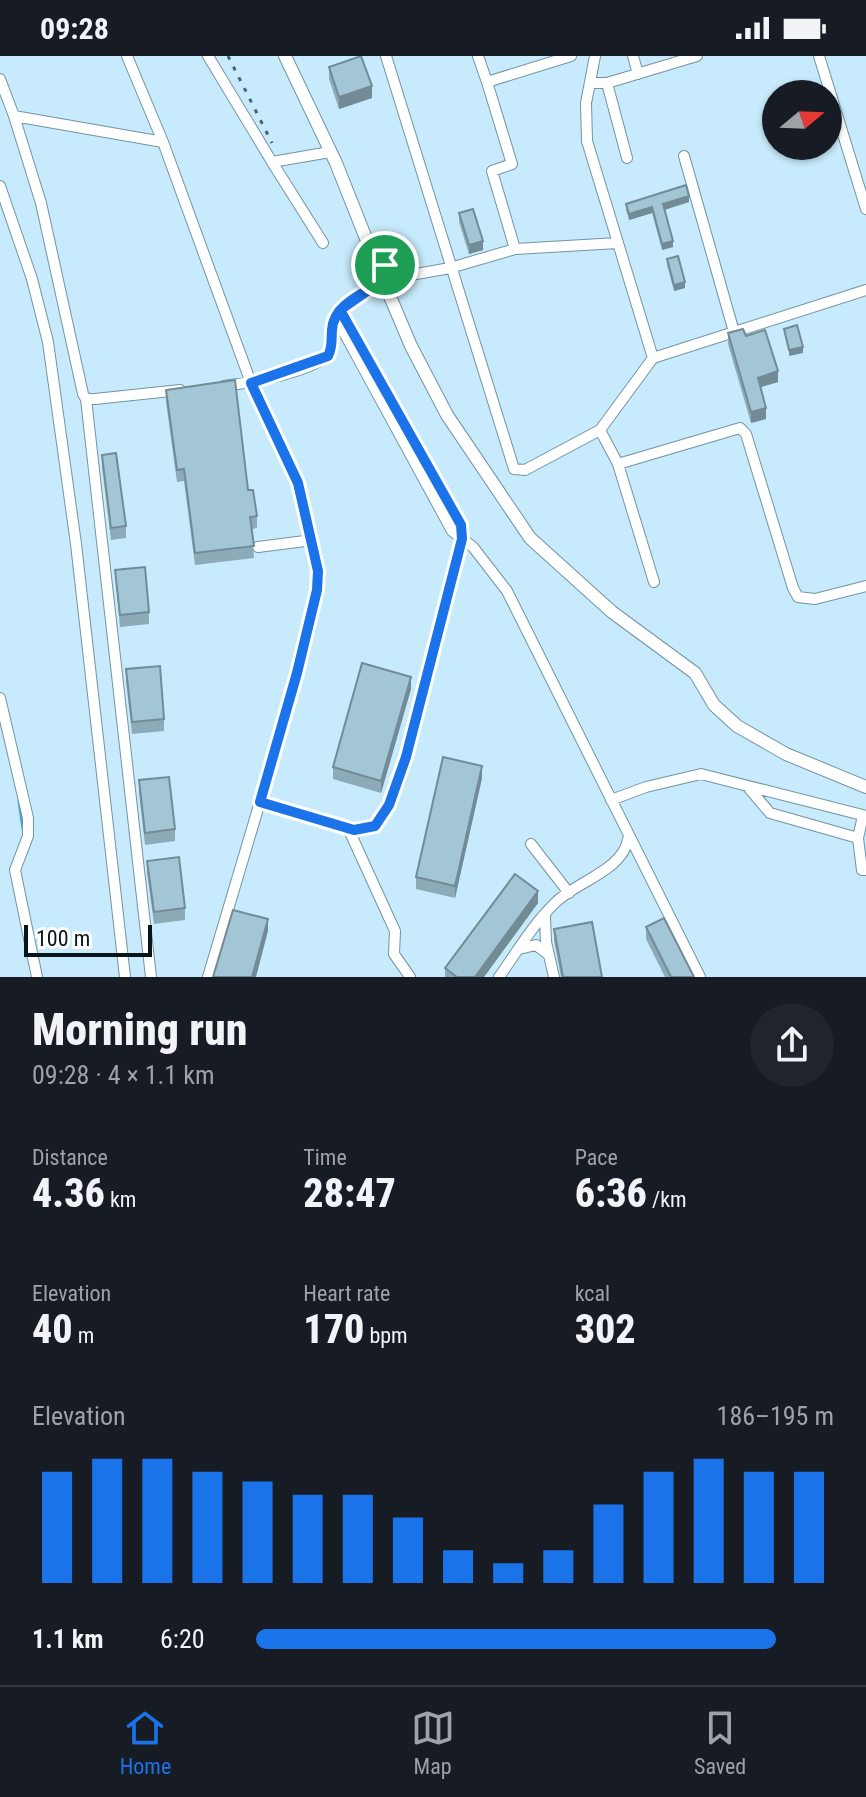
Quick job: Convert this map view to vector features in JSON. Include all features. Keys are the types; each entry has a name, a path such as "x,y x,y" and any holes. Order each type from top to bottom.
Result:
{"main road":[{"path":"285,56 330,152 377,266"},
{"path":"377,266 371,275 385,283"},
{"path":"377,266 388,266 385,283 411,346 447,415 530,538 612,612 695,673 714,705 737,726 786,754 866,787"}],"street":[{"path":"127,56 163,142 251,383 298,483 313,540 317,590 260,802 208,977"},
{"path":"208,56 323,243"},
{"path":"386,56 514,469 525,470 600,430 653,358 866,290"},
{"path":"478,56 512,164 492,171 515,249"},
{"path":"487,82 571,56"},
{"path":"595,56 585,125 587,141 653,358"},
{"path":"633,56 638,74"},
{"path":"590,83 607,83 697,56"},
{"path":"819,56 866,209"},
{"path":"0,79 41,203 61,306 86,399 151,977"},
{"path":"607,83 627,158"},
{"path":"14,116 163,142"},
{"path":"276,165 330,152"},
{"path":"684,156 734,332"},
{"path":"0,186 32,279 48,342 76,544 125,977"},
{"path":"204,388 251,383 328,356 333,347 331,328 340,310 385,283 515,249 618,243"},
{"path":"260,802 348,828 375,826 389,805 406,757 462,539 461,525 340,310"},
{"path":"86,399 188,390"},
{"path":"618,464 740,428 746,434 798,597 815,599 866,586"},
{"path":"600,430 618,464 654,582"},
{"path":"462,539 486,562 507,591 628,839 700,977"},
{"path":"258,547 313,540"},
{"path":"0,698 28,818 28,836 15,870 37,977"},
{"path":"611,800 646,787 701,774 742,782 865,816 858,838 862,870 866,870"},
{"path":"742,782 770,813 858,838"},
{"path":"348,828 395,931 394,954 407,976"},
{"path":"499,977 545,916 569,893 616,862 626,852 628,839"},
{"path":"531,844 569,893"},
{"path":"545,916 554,977"},
{"path":"519,949 536,945 549,956"}],"building":[{"path":"361,56 372,86 339,97 329,67"},
{"path":"686,185 689,196 663,204 673,241 662,244 652,207 629,214 626,204"},
{"path":"473,209 483,241 469,245 459,213"},
{"path":"678,256 685,282 674,285 667,259"},
{"path":"797,325 803,347 789,350 784,329"},
{"path":"743,329 746,336 765,330 778,371 758,378 766,408 751,412 728,333"},
{"path":"235,380 248,490 253,490 257,516 250,517 254,546 195,553 184,469 177,470 166,390"},
{"path":"116,453 126,526 111,528 102,455"},
{"path":"145,567 149,612 120,615 115,570"},
{"path":"362,663 411,677 381,781 333,767"},
{"path":"160,666 164,719 132,722 126,669"},
{"path":"443,757 482,766 455,886 416,877"},
{"path":"169,777 175,829 145,833 139,780"},
{"path":"179,857 185,908 154,912 147,861"},
{"path":"515,874 538,891 475,977 457,977 445,968"},
{"path":"233,910 268,919 252,977 213,977"},
{"path":"664,918 694,977 671,977 646,927"},
{"path":"592,922 602,977 563,977 554,929"}],"waterway":[{"path":"19,801 23,829"}],"railway":[{"path":"228,56 272,143"}],"route":[{"path":"385,265 377,266 372,271 376,285 340,310 331,328 333,347 328,356 251,383 298,483 318,571 317,590 297,673 260,802 354,830 375,826 389,805 406,757 462,539 461,525 361,342 340,310 370,288 376,285 389,285 394,278 393,271 385,265"}]}
